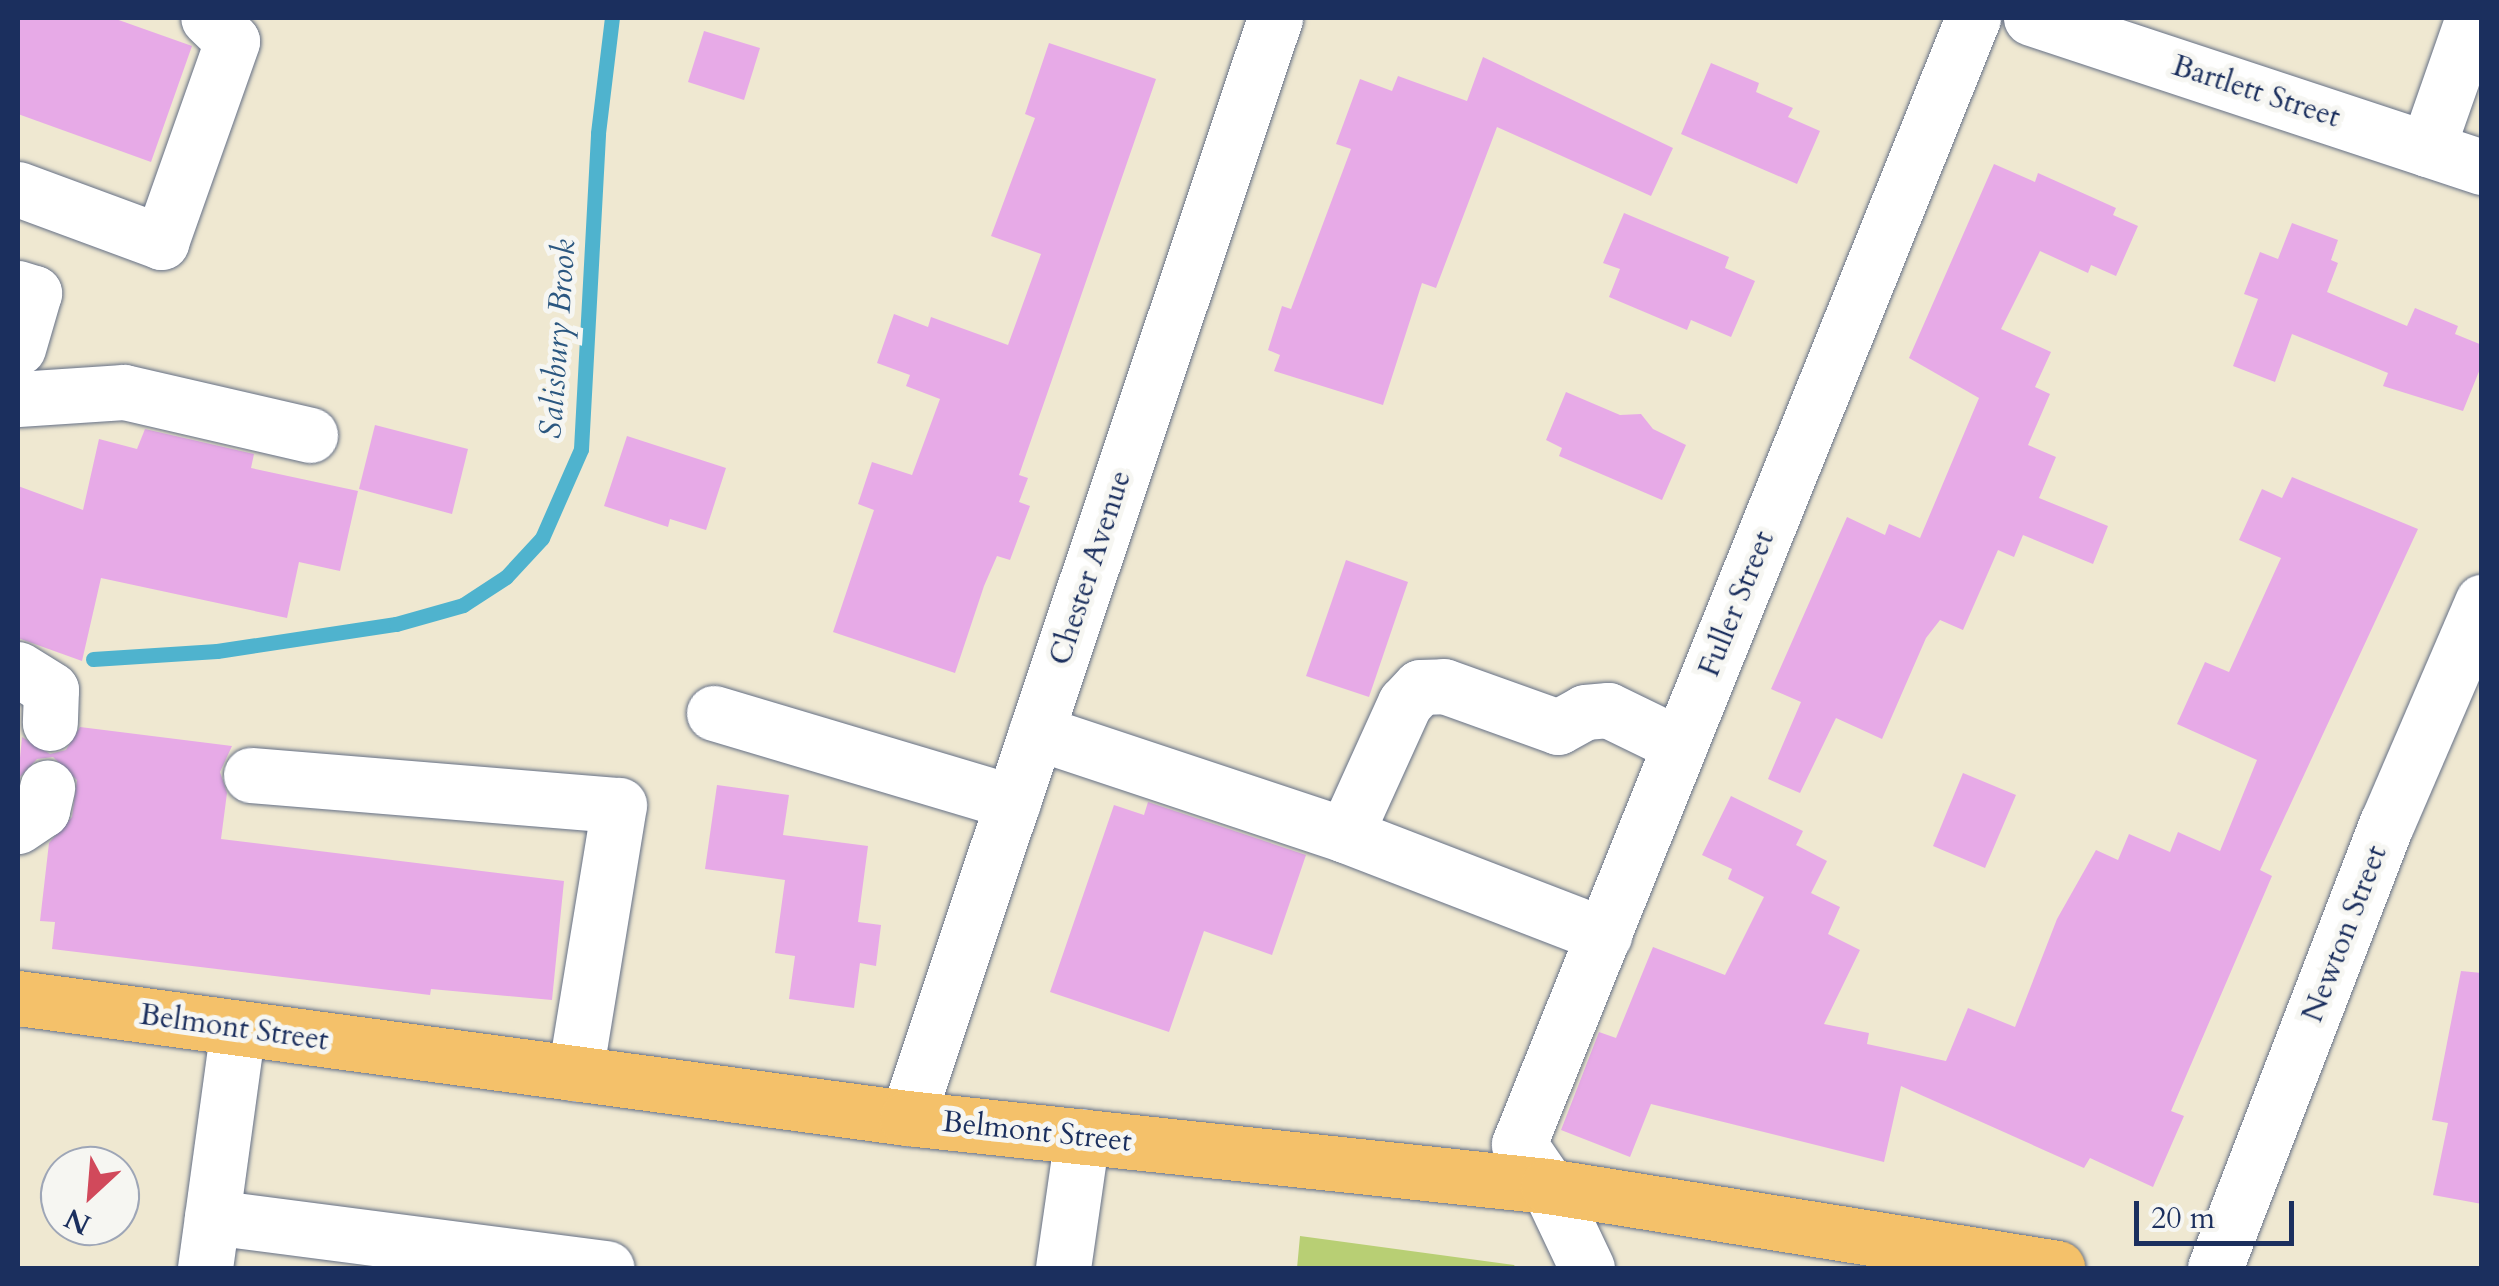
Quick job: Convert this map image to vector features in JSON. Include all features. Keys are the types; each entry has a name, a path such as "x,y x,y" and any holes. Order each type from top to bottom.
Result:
{"main road":[{"name":"Belmont Street","path":"18,998 907,1118 1548,1186 1916,1257 2056,1268"}],"street":[{"path":"18,189 162,242 232,41 208,18"},
{"name":"Chester Avenue","path":"907,1118 1275,18"},
{"name":"Fuller Street","path":"1548,1186 1519,1144 1974,18"},
{"name":"Bartlett Street","path":"2031,18 2482,167"},
{"path":"2427,149 2472,18"},
{"path":"18,288 34,293 18,348"},
{"path":"18,399 124,392 310,436"},
{"name":"Newton Street","path":"2215,1268 2387,823 2482,602"},
{"path":"18,669 50,690 50,724"},
{"path":"1346,835 1405,703 1420,687 1444,686 1558,726 1585,712 1608,710 1680,745"},
{"path":"714,713 1013,802"},
{"path":"1036,732 1346,835 1604,934"},
{"path":"251,775 619,805 574,1074"},
{"path":"238,1028 209,1243 607,1268"},
{"path":"1063,1268 1082,1136"},
{"path":"1548,1186 1586,1268"}],"green space":[{"path":"1300,1236 1514,1265 1516,1268 1297,1268"}],"building":[{"path":"18,18 113,18 192,46 151,162 18,114"},
{"path":"704,31 760,48 744,100 688,82"},
{"path":"1049,43 1156,79 1019,475 1028,478 1019,502 1030,506 1010,560 997,556 955,673 833,632 874,510 858,504 872,462 912,475 940,399 906,386 910,375 877,363 894,314 928,327 931,317 1008,345 1041,254 991,236 1035,118 1025,114"},
{"path":"1483,57 1673,148 1651,196 1497,127 1436,288 1422,283 1383,405 1274,371 1280,355 1268,350 1282,306 1291,309 1351,149 1336,144 1360,79 1392,91 1398,76 1467,101"},
{"path":"1711,63 1759,83 1756,92 1793,108 1788,117 1820,131 1797,184 1681,134"},
{"path":"1994,164 2035,182 2038,173 2116,208 2113,215 2138,226 2116,276 2091,265 2088,273 2040,251 2001,329 2051,352 2035,387 2050,394 2028,445 2056,457 2039,498 2108,526 2093,564 2023,535 2014,557 1998,550 1963,630 1940,620 1926,638 1882,739 1836,718 1800,793 1768,779 1801,702 1771,689 1847,517 1885,535 1889,524 1920,538 1979,398 1909,358"},
{"path":"1624,213 1729,257 1725,268 1755,281 1731,337 1691,320 1687,330 1609,297 1620,269 1603,263"},
{"path":"2292,223 2338,240 2331,260 2338,263 2327,292 2407,326 2415,308 2458,326 2455,334 2482,345 2482,364 2463,411 2383,386 2388,373 2292,334 2275,382 2233,366 2258,299 2244,294 2260,252 2278,259"},
{"path":"1566,392 1620,415 1641,414 1653,429 1686,445 1662,500 1559,456 1562,448 1546,440"},
{"path":"375,425 468,449 452,514 359,489"},
{"path":"145,429 254,454 251,468 358,491 340,571 299,562 287,618 101,578 82,661 18,638 18,486 83,510 99,439 137,449"},
{"path":"627,436 726,468 706,530 670,519 668,527 604,506"},
{"path":"2292,477 2418,529 2260,870 2272,876 2171,1111 2184,1116 2153,1187 2090,1158 2084,1168 1901,1086 1884,1162 1651,1104 1630,1157 1561,1130 1599,1032 1616,1038 1653,947 1725,975 1764,897 1728,879 1732,869 1702,855 1731,796 1803,831 1796,845 1827,861 1811,893 1840,907 1828,934 1860,950 1824,1024 1869,1033 1867,1044 1946,1061 1968,1008 2015,1027 2057,919 2096,850 2118,860 2129,834 2170,852 2178,832 2220,851 2257,760 2177,724 2205,662 2229,672 2281,558 2239,540 2262,489 2282,498"},
{"path":"1346,560 1408,582 1369,697 1306,676"},
{"path":"80,727 232,746 220,772 227,793 221,839 564,881 552,1000 431,989 430,995 52,949 55,922 40,921 49,843 72,817 77,780 53,757 37,759 18,779 22,737 50,754 66,750"},
{"path":"1963,773 2016,795 1985,868 1933,846"},
{"path":"717,785 789,795 783,835 868,846 858,922 881,925 876,966 860,963 854,1008 789,999 795,956 775,953 785,880 705,869"},
{"path":"1148,802 1306,855 1272,955 1204,931 1169,1032 1050,992 1114,805 1144,815"},
{"path":"2461,971 2482,973 2482,1204 2433,1195 2448,1123 2432,1120"}],"waterway":[{"name":"Salisbury Brook","path":"93,659 217,651 396,624 463,605 506,577 542,538 581,449 598,133 612,18"}]}
